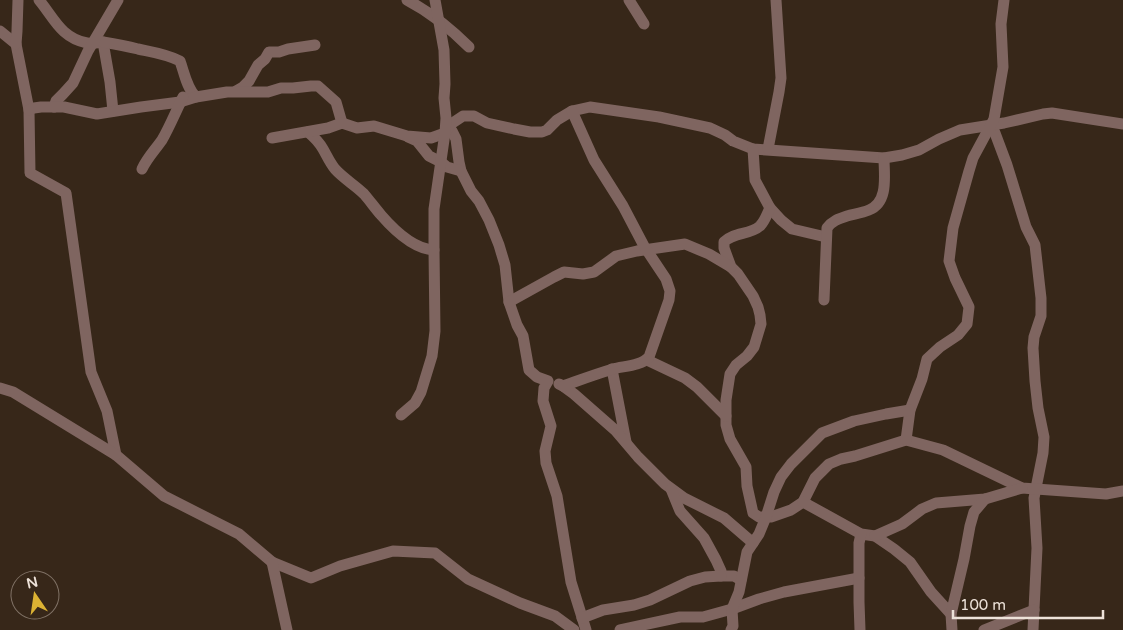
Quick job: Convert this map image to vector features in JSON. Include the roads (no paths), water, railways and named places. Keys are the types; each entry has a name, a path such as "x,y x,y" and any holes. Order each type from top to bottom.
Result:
{"street":[{"path":"18,0 16,44 29,110 30,173 66,193 91,372 107,411 116,455"},
{"path":"39,0 59,28 71,37 81,41 124,45 172,57 180,61 187,81 196,97"},
{"path":"54,107 56,101 73,83 98,43 118,0"},
{"path":"407,0 440,22 469,47"},
{"path":"401,415 415,402 421,392 432,356 435,331 434,209 446,118 444,50 435,0"},
{"path":"629,0 644,24"},
{"path":"768,149 780,78 776,0"},
{"path":"906,440 910,410 922,379 927,359 940,347 958,335 967,324 969,307 955,278 949,260 953,228 973,158 994,119 1004,67 1001,24 1004,0"},
{"path":"0,31 16,44"},
{"path":"98,43 110,82 113,111"},
{"path":"236,91 243,87 269,52 315,46"},
{"path":"142,169 162,138 184,95 187,81"},
{"path":"29,110 34,108 64,107 97,114 180,102 196,97 236,91 268,92 281,88 318,86 336,102 342,124"},
{"path":"445,133 462,116 474,116 497,126 530,132 542,132 572,111 590,107 659,117 710,128 733,141 753,149 884,158 919,150 960,130 1043,114 1052,113 1123,124"},
{"path":"563,386 647,360 650,357 669,300 670,290 666,279 594,160 572,111"},
{"path":"272,138 342,124 357,128 374,126 418,141 429,156 447,167 461,171"},
{"path":"991,125 1007,164 1026,227 1035,244 1041,298 1041,316 1034,337 1033,363 1038,408 1044,437 1043,453 1035,490 1034,508 1037,548 1033,630"},
{"path":"407,136 430,138 452,131 456,139 461,171 471,191 479,200 503,256 509,302 523,336 529,370 537,377 563,386 574,394 614,430 671,489 684,498 724,518 753,543"},
{"path":"308,132 321,145 335,169 366,196 394,228 406,239 424,250 434,250"},
{"path":"753,149 755,180 770,208 792,229 826,237"},
{"path":"824,300 826,228 835,220 871,210 878,204 882,199 884,189 884,158"},
{"path":"731,267 724,248 724,242 729,237 758,227 770,208"},
{"path":"509,302 564,272 583,274 594,272 616,256 637,251 685,244 709,254 731,267 753,296 760,315 761,324 754,347 730,374 726,400 726,425 730,439 746,467 747,486 753,513 759,518 791,510 803,502 815,478 829,464 906,440 943,450 1022,488 1106,494 1123,491"},
{"path":"647,360 685,378 697,387 726,416"},
{"path":"612,370 626,444"},
{"path":"548,381 544,388 543,401 551,426 545,451 546,463 556,496 571,582 586,630"},
{"path":"0,388 13,392 116,455 164,496 239,534 272,562 311,578 340,566 393,551 435,553 468,578 520,603 554,616 574,630"},
{"path":"731,630 733,626 732,609 739,592 746,552 759,534 774,492 798,456 822,433 854,421 910,410"},
{"path":"875,536 902,524 936,503 985,499 1022,488"},
{"path":"671,489 680,511 704,538 713,554 721,576"},
{"path":"952,630 951,614 970,526 974,512 985,499"},
{"path":"803,502 861,534 875,536 894,549 910,562 931,592 951,614"},
{"path":"860,630 858,602 859,543 861,534"},
{"path":"272,562 287,630"},
{"path":"582,618 603,610 650,600 690,581 705,577 734,576 741,580"},
{"path":"620,630 680,617 703,617 784,592 859,578"},
{"path":"984,630 1034,610"}]}
